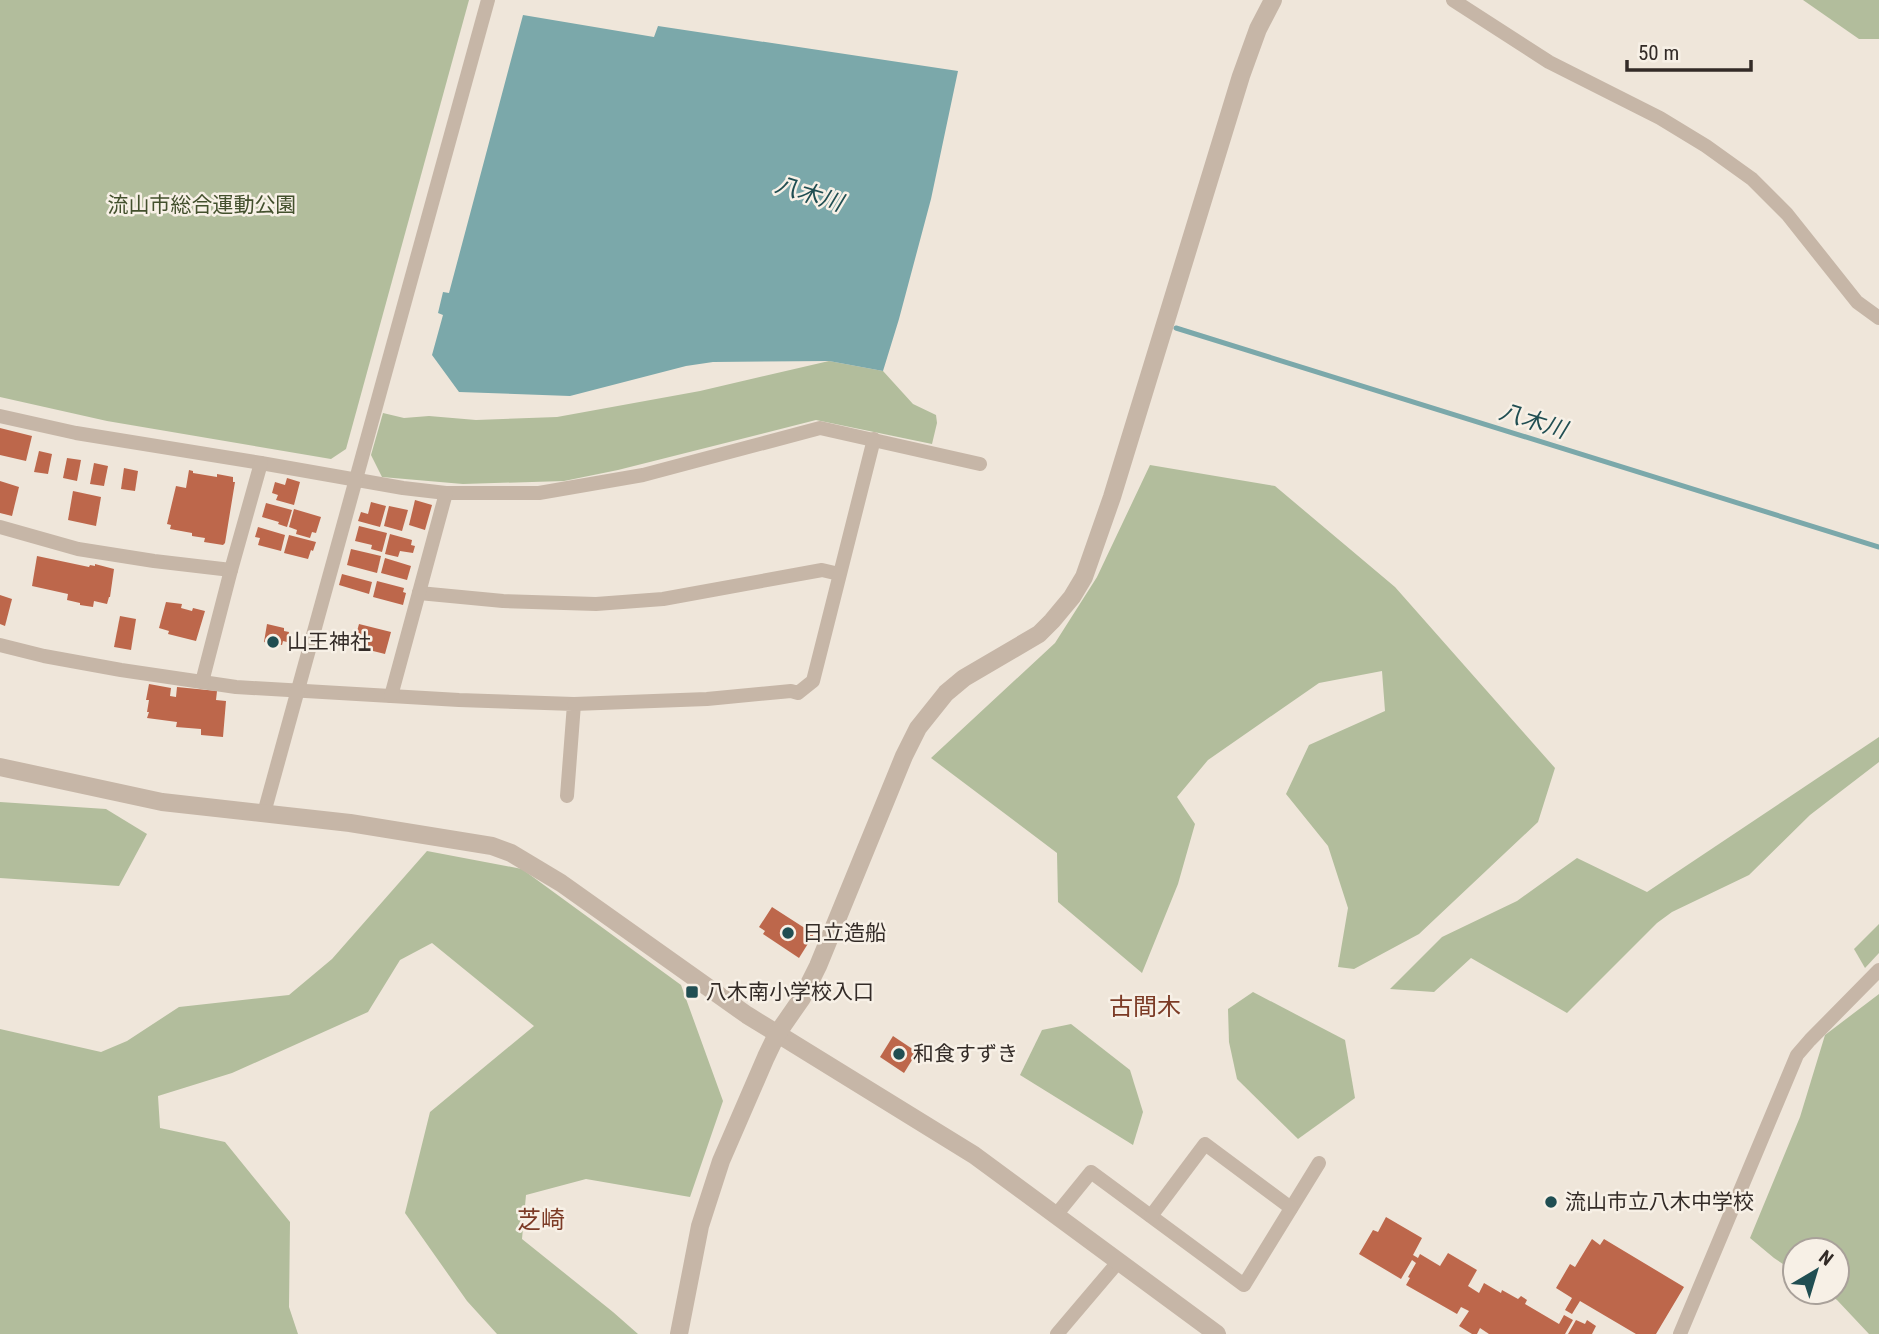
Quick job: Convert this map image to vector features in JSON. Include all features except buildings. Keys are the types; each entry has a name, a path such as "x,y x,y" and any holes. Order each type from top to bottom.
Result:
{"street":[{"path":"264,813 488,0"},
{"path":"679,1334 695,1248 709,1194 777,1034 802,998 818,966 918,728 946,693 964,678 1039,634 1072,597 1084,577 1112,498 1241,75 1258,29 1273,0"},
{"path":"1453,0 1549,62 1660,118 1752,179 1787,215 1857,302 1879,318"},
{"path":"0,416 76,433 446,493 539,493 643,475 820,428 980,464"},
{"path":"0,645 121,670 236,687 573,704 707,699 792,691 798,694 813,681 874,439"},
{"path":"202,682 261,463"},
{"path":"391,696 446,493"},
{"path":"0,527 78,549 231,570"},
{"path":"419,593 503,601 596,604 663,599 822,570 839,573"},
{"path":"567,796 573,704"},
{"path":"0,767 162,802 350,823 492,846 511,853 561,883 706,987 777,1034 974,1155 1217,1334"},
{"path":"1680,1334 1797,1055 1879,971"},
{"path":"1151,1216 1205,1144 1292,1208"},
{"path":"1056,1215 1091,1172 1244,1285 1319,1163"},
{"path":"1057,1334 1119,1261"}],"green space":[{"name":"流山市総合運動公園","path":"0,0 469,0 346,449 331,459 107,421 0,397"},
{"path":"1803,0 1879,0 1879,39 1859,39"},
{"path":"829,361 883,371 913,404 936,415 932,444 816,420 564,481 463,484 382,477 371,455 383,413 404,418 429,416 476,420 557,417 700,391"},
{"path":"1150,465 1275,486 1395,587 1555,768 1538,822 1419,934 1354,969 1338,967 1348,908 1328,846 1286,794 1309,745 1385,711 1382,671 1319,683 1208,760 1177,797 1195,824 1178,884 1142,973 1058,902 1057,853 931,758 1055,643 1097,577"},
{"path":"1879,737 1879,762 1810,815 1749,875 1672,912 1657,923 1567,1013 1471,958 1434,992 1390,989 1442,937 1517,901 1577,858 1647,892"},
{"path":"0,802 106,809 147,834 119,886 0,878"},
{"path":"427,851 522,869 681,985 723,1101 690,1197 586,1179 526,1195 522,1239 638,1334 497,1334 467,1301 405,1213 430,1112 534,1026 432,943 400,960 368,1012 232,1073 158,1096 160,1128 225,1142 290,1222 289,1307 298,1334 0,1334 0,1029 101,1052 127,1041 179,1007 289,995 332,959"},
{"path":"1879,924 1879,953 1865,968 1854,949"},
{"path":"1253,992 1345,1040 1355,1098 1298,1139 1237,1079 1229,1042 1228,1009"},
{"path":"1879,994 1879,1334 1869,1334 1843,1306 1851,1306 1851,1236 1781,1236 1781,1263 1750,1238 1800,1117 1825,1035"},
{"path":"1071,1024 1130,1070 1143,1112 1133,1145 1020,1075 1042,1030"}],"water":[{"path":"523,15 654,37 658,26 958,71 931,199 883,371 829,361 713,362 686,366 570,396 459,392 432,355 443,315 438,313 443,292 449,293"}],"waterway":[{"name":"八木川","path":"1176,328 1879,547"}],"place":[{"name":"山王神社","path":"273,642"},
{"name":"日立造船","path":"788,933"},
{"name":"八木南小学校入口","path":"692,992"},
{"name":"和食すずき","path":"899,1054"},
{"name":"流山市立八木中学校","path":"1551,1202"}],"district":[{"name":"古間木","path":"1145,1007"},
{"name":"芝崎","path":"541,1220"}]}
